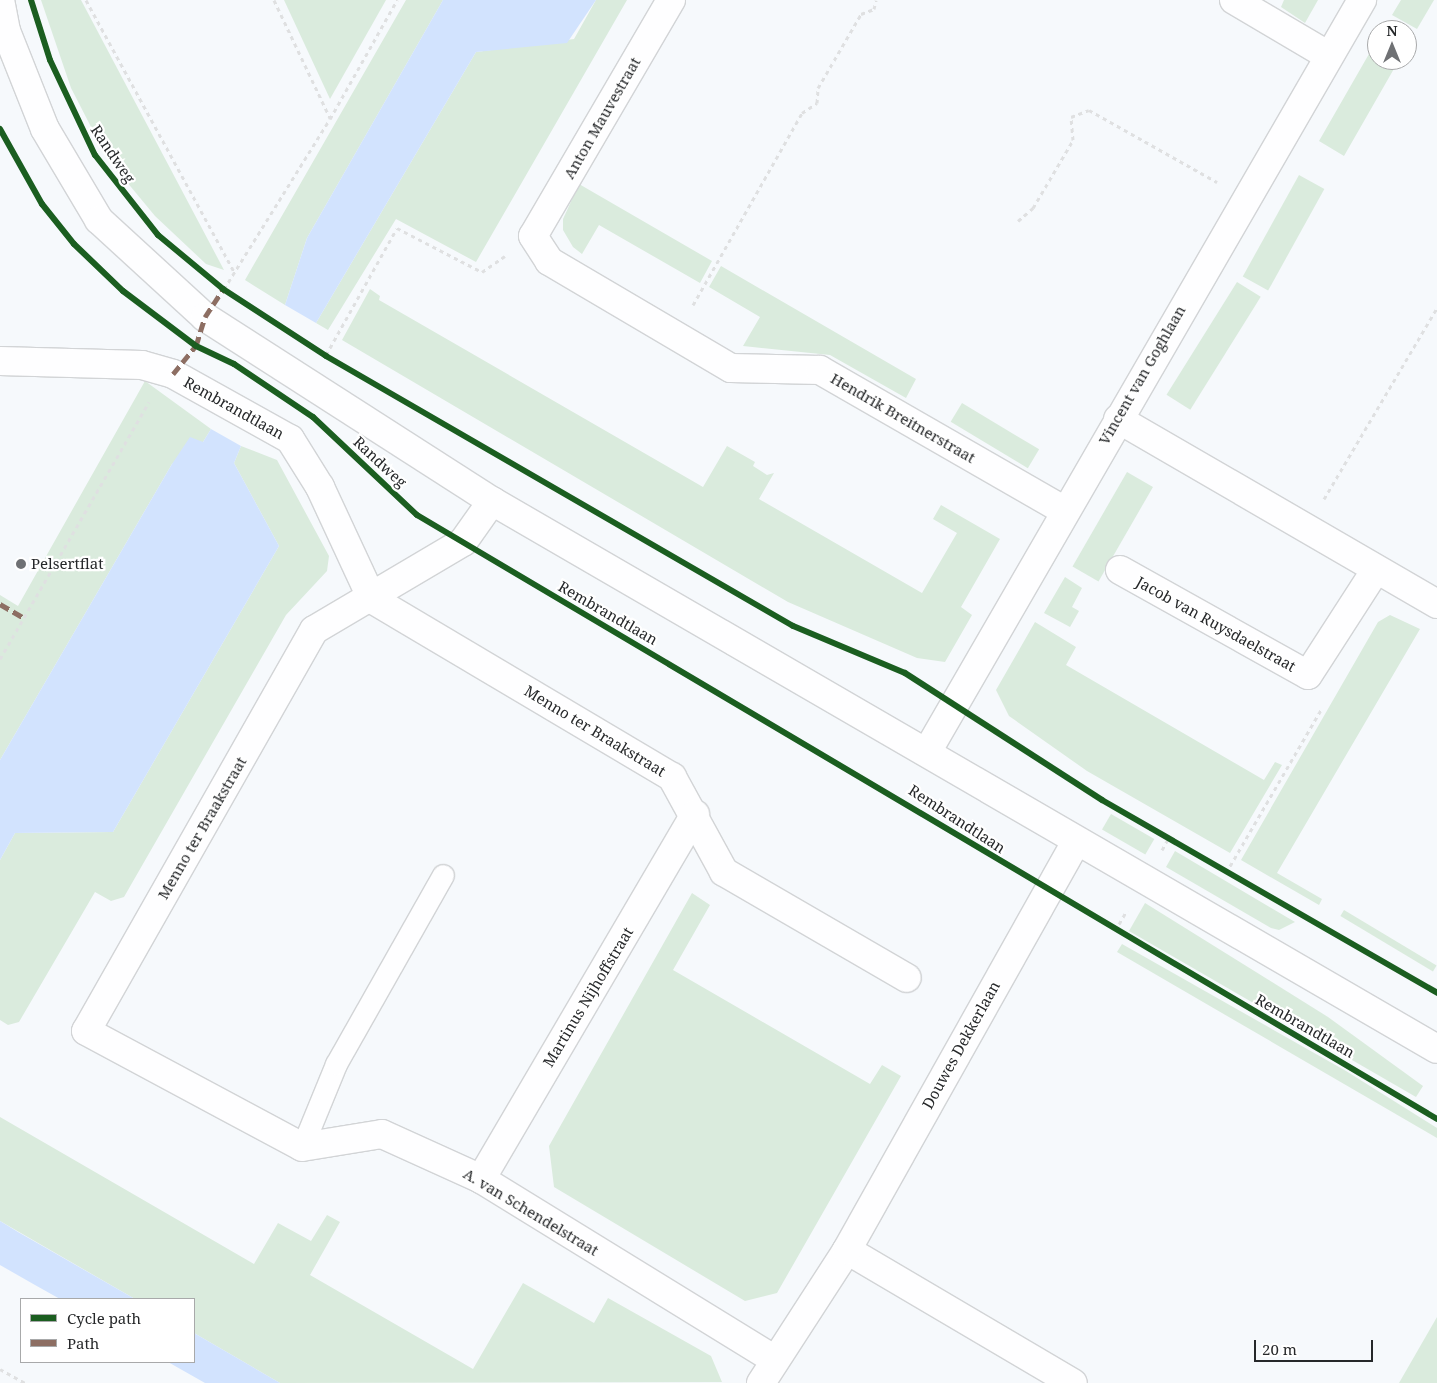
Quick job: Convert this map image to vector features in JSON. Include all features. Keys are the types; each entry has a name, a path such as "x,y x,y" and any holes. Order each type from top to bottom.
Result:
{"street":[{"name":"Randweg","path":"0,0 6,31 45,129 99,220 205,316 248,340 492,501"},
{"name":"Anton Mauvestraat","path":"533,236 671,0"},
{"path":"1234,0 1329,56"},
{"name":"Vincent van Goghlaan","path":"927,752 1064,510 1362,0"},
{"name":"Hendrik Breitnerstraat","path":"533,236 549,261 731,368 820,370 1064,510"},
{"name":"Rembrandtlaan","path":"0,361 142,365 173,374 290,439 320,487 372,599"},
{"path":"1118,418 1375,572 1437,604"},
{"path":"492,501 927,752 1076,842 1402,1031 1437,1049"},
{"name":"Menno ter Braakstraat","path":"302,1147 86,1031 314,630 372,599 463,542 492,501"},
{"name":"Jacob van Ruysdaelstraat","path":"1120,570 1308,675 1375,572"},
{"name":"Menno ter Braakstraat","path":"372,599 672,777 695,814 724,872 907,978"},
{"name":"Martinus Nijhoffstraat","path":"480,1179 695,814"},
{"name":"Douwes Dekkerlaan","path":"761,1383 774,1360 847,1250 1076,842"},
{"path":"1402,1031 1437,1060"},
{"name":"A. van Schendelstraat","path":"302,1147 382,1134 480,1179 774,1360"},
{"path":"847,1250 1073,1383"}],"lane":[{"path":"302,1147 336,1064 443,875"}],"path":[{"path":"86,0 234,272"},
{"path":"274,0 330,118"},
{"path":"223,289 330,118 397,0"},
{"path":"676,335 802,113 817,103 818,88 856,22 874,9 876,0"},
{"path":"1018,220 1034,208 1073,140 1071,117 1089,110 1245,198"},
{"path":"326,356 397,228 482,272 533,236"},
{"path":"217,284 231,294"},
{"path":"1306,530 1437,308"},
{"path":"319,351 334,360"},
{"path":"0,659 154,395 173,374"},
{"path":"1226,873 1322,708 1308,675"},
{"path":"1160,834 1177,844"},
{"path":"1218,868 1235,878"},
{"path":"1107,926 1124,936"},
{"path":"0,1369 25,1383"}],"green space":[{"path":"41,0 81,0 224,270 206,264 155,216 107,158 71,88"},
{"path":"284,0 386,0 330,99"},
{"path":"406,0 443,0 307,238 285,305 245,280"},
{"path":"596,0 627,0 476,262 396,219 328,330 316,323 476,52 574,39"},
{"path":"1284,0 1318,0 1305,23 1281,7"},
{"path":"1401,0 1434,0 1417,29 1417,20 1401,20 1392,15"},
{"path":"1367,57 1367,70 1393,70 1344,156 1319,141"},
{"path":"1299,175 1324,189 1268,291 1243,276"},
{"path":"579,184 712,261 700,283 599,225 582,254 573,247 563,230 563,219"},
{"path":"721,266 916,379 906,398 830,355 743,346 760,317 709,287"},
{"path":"1237,282 1261,297 1190,410 1167,395"},
{"path":"370,289 380,296 379,300 703,487 727,446 755,462 753,466 767,475 774,473 759,499 922,593 957,533 933,519 941,505 1000,539 961,607 972,615 945,662 917,658 788,602 342,340"},
{"path":"145,381 211,429 203,442 172,464 0,760 0,595 18,606"},
{"path":"962,403 1039,449 1028,468 951,422"},
{"path":"241,446 277,460 329,556 327,571 286,615 124,897 111,901 95,892 19,1022 8,1025 0,1020 0,860 15,833 113,832 279,546 234,463"},
{"path":"1127,472 1153,487 1098,581 1072,566"},
{"path":"1065,577 1082,588 1072,607 1079,611 1070,627 1044,613"},
{"path":"1390,615 1420,629 1277,873 1322,899 1319,905 1241,860 1378,622"},
{"path":"1035,622 1076,647 1066,665 1264,780 1275,762 1282,765 1230,853 1087,771 1009,716 996,690"},
{"path":"1111,814 1154,839 1145,855 1102,830"},
{"path":"1175,851 1295,922 1279,930 1271,928 1166,867"},
{"path":"692,893 710,905 673,970 870,1084 882,1065 901,1076 777,1293 745,1301 554,1187 549,1146"},
{"path":"1145,903 1328,1017 1423,1086 1416,1097 1129,931"},
{"path":"1344,910 1437,966 1433,972 1340,916"},
{"path":"1122,944 1346,1071 1437,1128 1437,1138 1117,952"},
{"path":"0,1117 254,1264 278,1223 311,1241 327,1215 340,1222 310,1275 473,1369 523,1283 594,1323 608,1298 711,1356 722,1382 280,1383 195,1334 195,1298 133,1298 0,1221"},
{"path":"1437,1317 1437,1383 1399,1383"}],"water":[{"path":"443,0 596,0 567,43 476,52 316,323 285,305 307,238"},
{"path":"211,429 241,446 234,463 279,546 113,832 15,833 0,860 0,760 172,464 190,437 203,442"},
{"path":"0,1221 133,1298 58,1298 0,1265"},
{"path":"195,1334 280,1383 205,1383 170,1363 195,1363"}],"marked path":[{"path":"173,374 196,346 205,317 223,289"},
{"path":"0,604 24,618"}],"cycle path":[{"path":"31,0 50,60 95,155 158,235 223,289 326,356 793,626 905,673 1102,800 1437,993"},
{"path":"0,129 42,204 74,244 123,291 196,346 234,364 313,417 417,515 1437,1119"}],"place":[{"name":"Pelsertflat","path":"21,564"}]}
